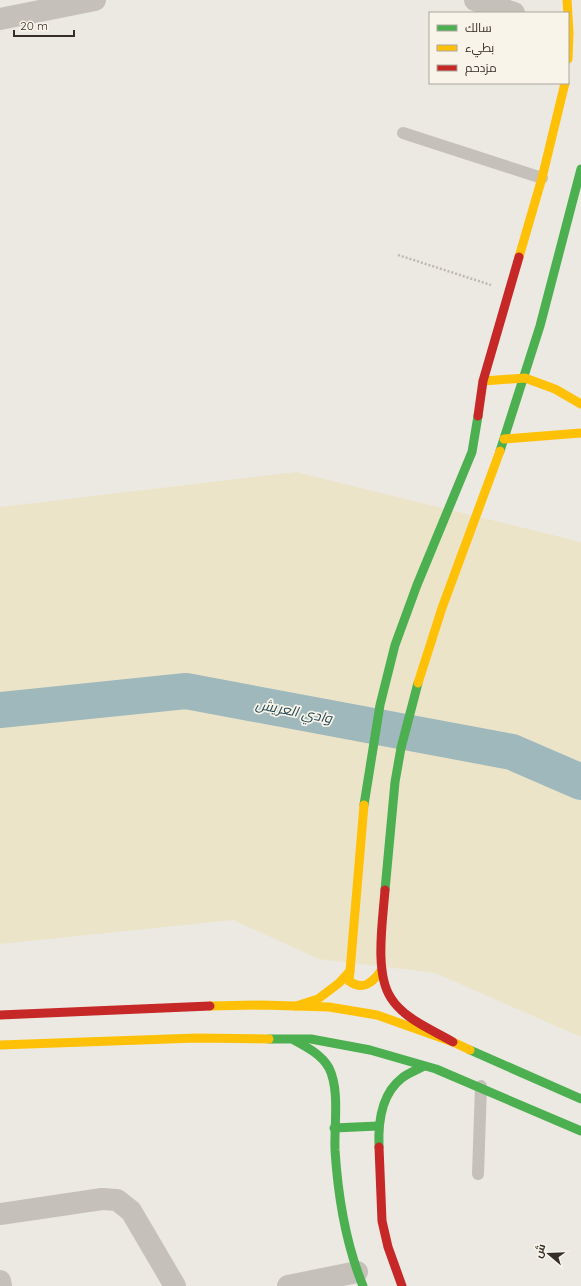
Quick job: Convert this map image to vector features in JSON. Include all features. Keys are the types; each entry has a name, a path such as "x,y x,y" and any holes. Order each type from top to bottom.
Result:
{"street":[{"path":"0,19 95,0"},
{"path":"475,0 511,12"},
{"path":"567,0 573,34 569,54"},
{"path":"382,967 372,983 363,987 357,986 349,981 353,948 363,809 380,705 396,645 417,585 472,452 483,381 542,178 565,84"},
{"path":"453,1042 395,1004 388,994 382,967 389,844 394,790 401,748 421,675 450,585 525,378 581,169"},
{"path":"483,381 525,378 555,389 581,404"},
{"path":"504,439 581,433"},
{"path":"296,1006 318,999 339,983 350,971"},
{"path":"0,1015 261,1004 329,1007 377,1015 453,1042 526,1076 581,1099"},
{"path":"0,1045 197,1038 311,1039 370,1050 424,1066 436,1068 481,1086 581,1131"},
{"path":"288,1286 360,1279 343,1223 334,1128 335,1093 329,1069 316,1054 291,1038"},
{"path":"402,1286 388,1247 382,1221 380,1203 378,1126 381,1112 391,1089 402,1078 424,1066"},
{"path":"334,1128 378,1126"},
{"path":"0,1214 102,1199 118,1200 131,1211 175,1286"},
{"path":"0,1281 1,1286"}],"lane":[{"path":"403,133 542,178"},
{"path":"478,1174 481,1086"}],"path":[{"path":"398,255 509,291"}],"sand":[{"path":"296,472 581,542 581,1037 435,973 319,959 233,920 0,944 0,507"}],"waterway":[{"name":"وادي العريش","path":"0,710 186,691 512,752 581,782"}],"traffic: fast":[{"path":"500,451 540,326 581,169"},
{"path":"364,805 380,705 395,645 417,585 472,452 478,416"},
{"path":"385,890 395,782 401,748 418,683"},
{"path":"269,1039 311,1039 370,1050 436,1069 581,1131"},
{"path":"294,1040 318,1055 326,1063 332,1077 336,1108 335,1150 340,1202 351,1253 363,1286"},
{"path":"470,1050 581,1099"},
{"path":"379,1147 380,1119 389,1092 402,1078 424,1066"},
{"path":"334,1128 378,1126"}],"traffic: slow":[{"path":"567,0 568,12"},
{"path":"519,257 542,178 565,84"},
{"path":"483,381 525,378 555,389 581,404"},
{"path":"504,439 581,433"},
{"path":"418,683 442,608 500,451"},
{"path":"296,1006 318,999 339,983 350,971 364,805"},
{"path":"350,971 349,981 359,985 371,982 381,971"},
{"path":"210,1006 261,1005 329,1007 377,1015 453,1042 470,1050"},
{"path":"0,1045 197,1038 269,1039"}],"traffic: jam":[{"path":"478,416 483,381 519,257"},
{"path":"385,890 381,960 386,987 391,998 403,1012 419,1023 453,1042"},
{"path":"0,1015 210,1006"},
{"path":"379,1147 382,1221 388,1247 402,1286"}]}
